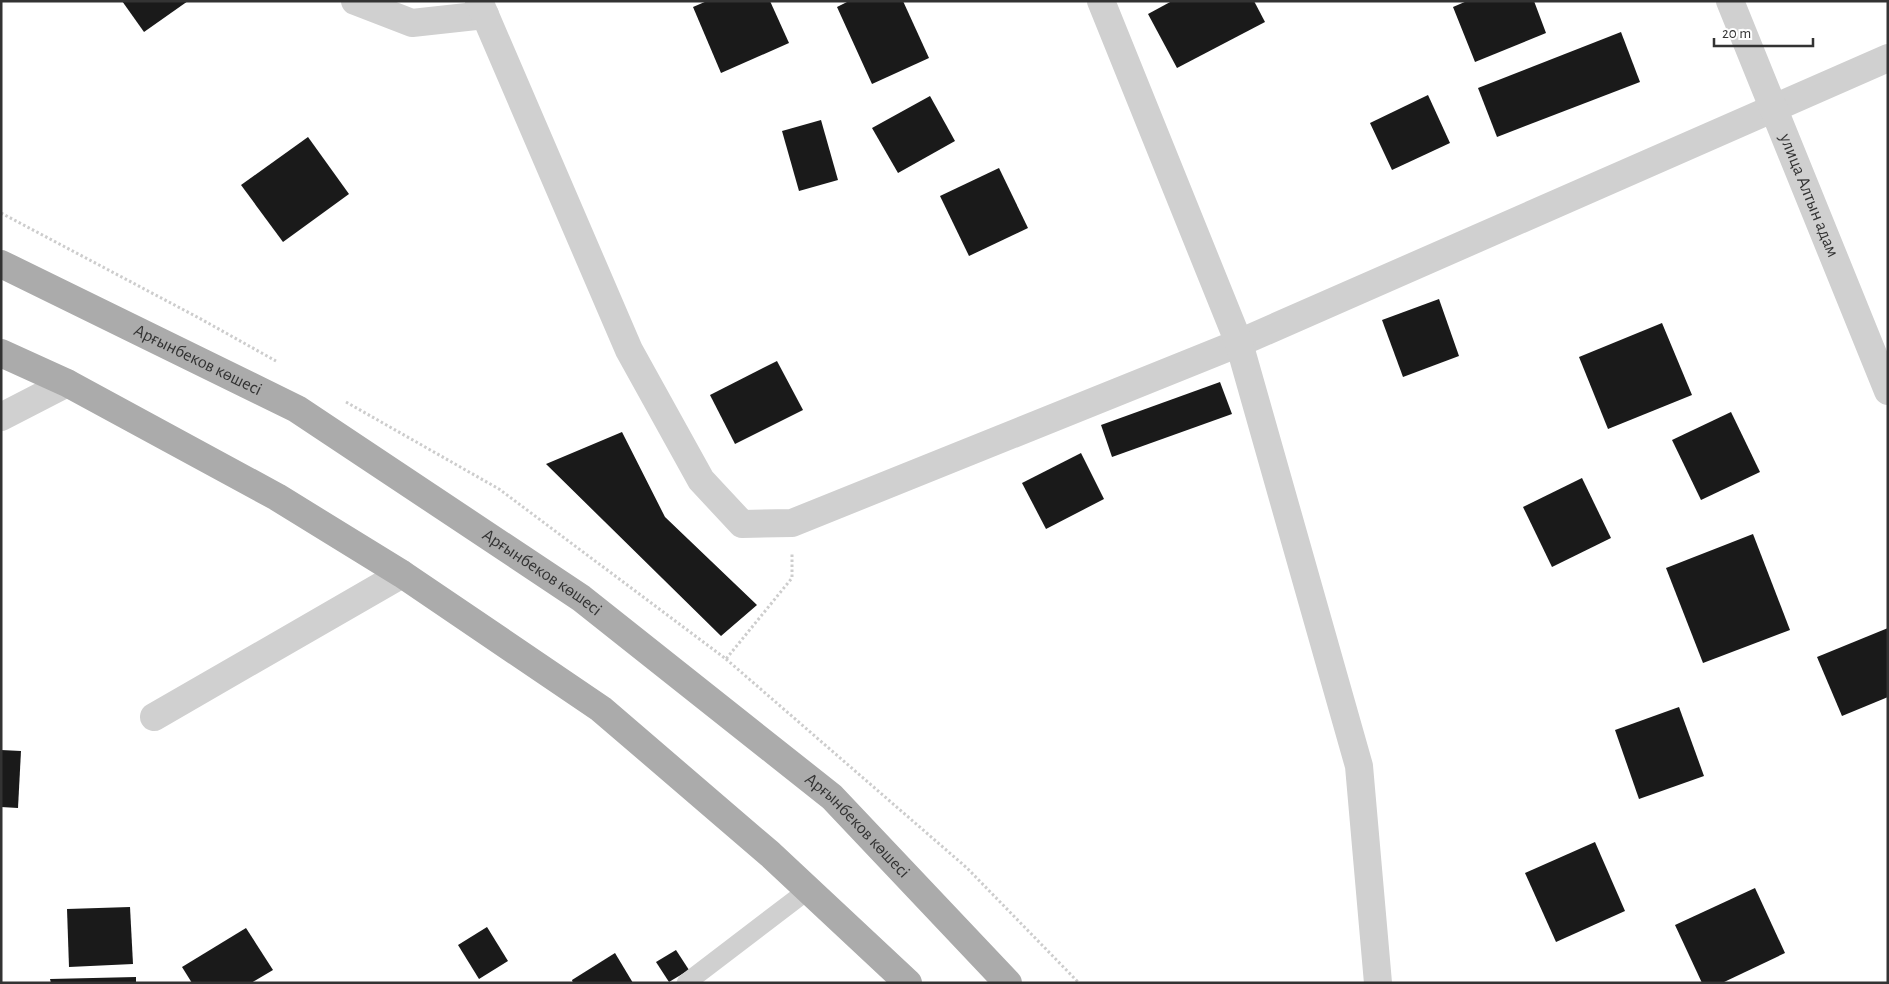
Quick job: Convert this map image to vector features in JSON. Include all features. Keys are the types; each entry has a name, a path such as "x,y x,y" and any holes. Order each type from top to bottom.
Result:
{"main road":[{"name":"Арғынбеков көшесі","path":"1,264 297,409 582,598 832,797 1008,983"},
{"path":"1,353 67,383 277,497 402,574 601,709 763,848 908,983"}],"street":[{"path":"355,1 412,23 482,8 629,350 701,480 742,524 792,523 1239,343 1888,58"},
{"path":"1101,1 1239,343 1359,766 1378,983"},
{"name":"улица Алтын адам","path":"1730,1 1888,391"},
{"path":"1,416 67,383"},
{"path":"154,717 402,574"}],"lane":[{"path":"686,983 808,890"}],"path":[{"path":"1,213 200,318 277,362"},
{"path":"345,401 499,489 726,659 967,868 1079,983"},
{"path":"726,659 792,578 792,523"}],"building":[{"path":"122,1 188,1 144,32"},
{"path":"707,1 770,1 789,43 721,73 693,7"},
{"path":"849,1 903,1 929,58 872,84 837,7"},
{"path":"1172,1 1254,1 1265,22 1177,68 1148,14"},
{"path":"1467,1 1534,1 1546,33 1475,62 1453,7"},
{"path":"1621,32 1640,82 1497,137 1478,88"},
{"path":"1428,95 1450,143 1392,170 1370,123"},
{"path":"930,96 955,141 898,173 872,128"},
{"path":"821,120 838,180 799,191 782,131"},
{"path":"308,137 349,194 283,242 241,185"},
{"path":"999,168 1028,228 969,256 940,196"},
{"path":"1439,299 1459,356 1403,377 1382,320"},
{"path":"1662,323 1692,395 1608,429 1579,357"},
{"path":"777,361 803,410 735,444 710,395"},
{"path":"1220,382 1232,414 1112,457 1101,425"},
{"path":"1731,412 1760,472 1701,500 1672,440"},
{"path":"622,432 665,517 757,605 721,636 546,464"},
{"path":"1081,453 1104,499 1046,529 1022,483"},
{"path":"1582,478 1611,538 1552,567 1523,507"},
{"path":"1753,534 1790,630 1703,663 1666,568"},
{"path":"1888,628 1888,697 1842,716 1817,657"},
{"path":"1679,707 1704,776 1639,799 1615,730"},
{"path":"1,750 21,751 18,808 1,807"},
{"path":"1595,842 1625,911 1556,942 1525,873"},
{"path":"1755,888 1785,953 1722,983 1702,983 1675,925"},
{"path":"130,907 133,964 69,967 67,909"},
{"path":"487,927 508,961 479,979 458,945"},
{"path":"246,928 273,970 251,983 192,983 182,967"},
{"path":"676,950 689,970 669,982 656,962"},
{"path":"615,953 633,983 573,983 572,980"},
{"path":"136,977 136,983 51,983 50,979"}]}
